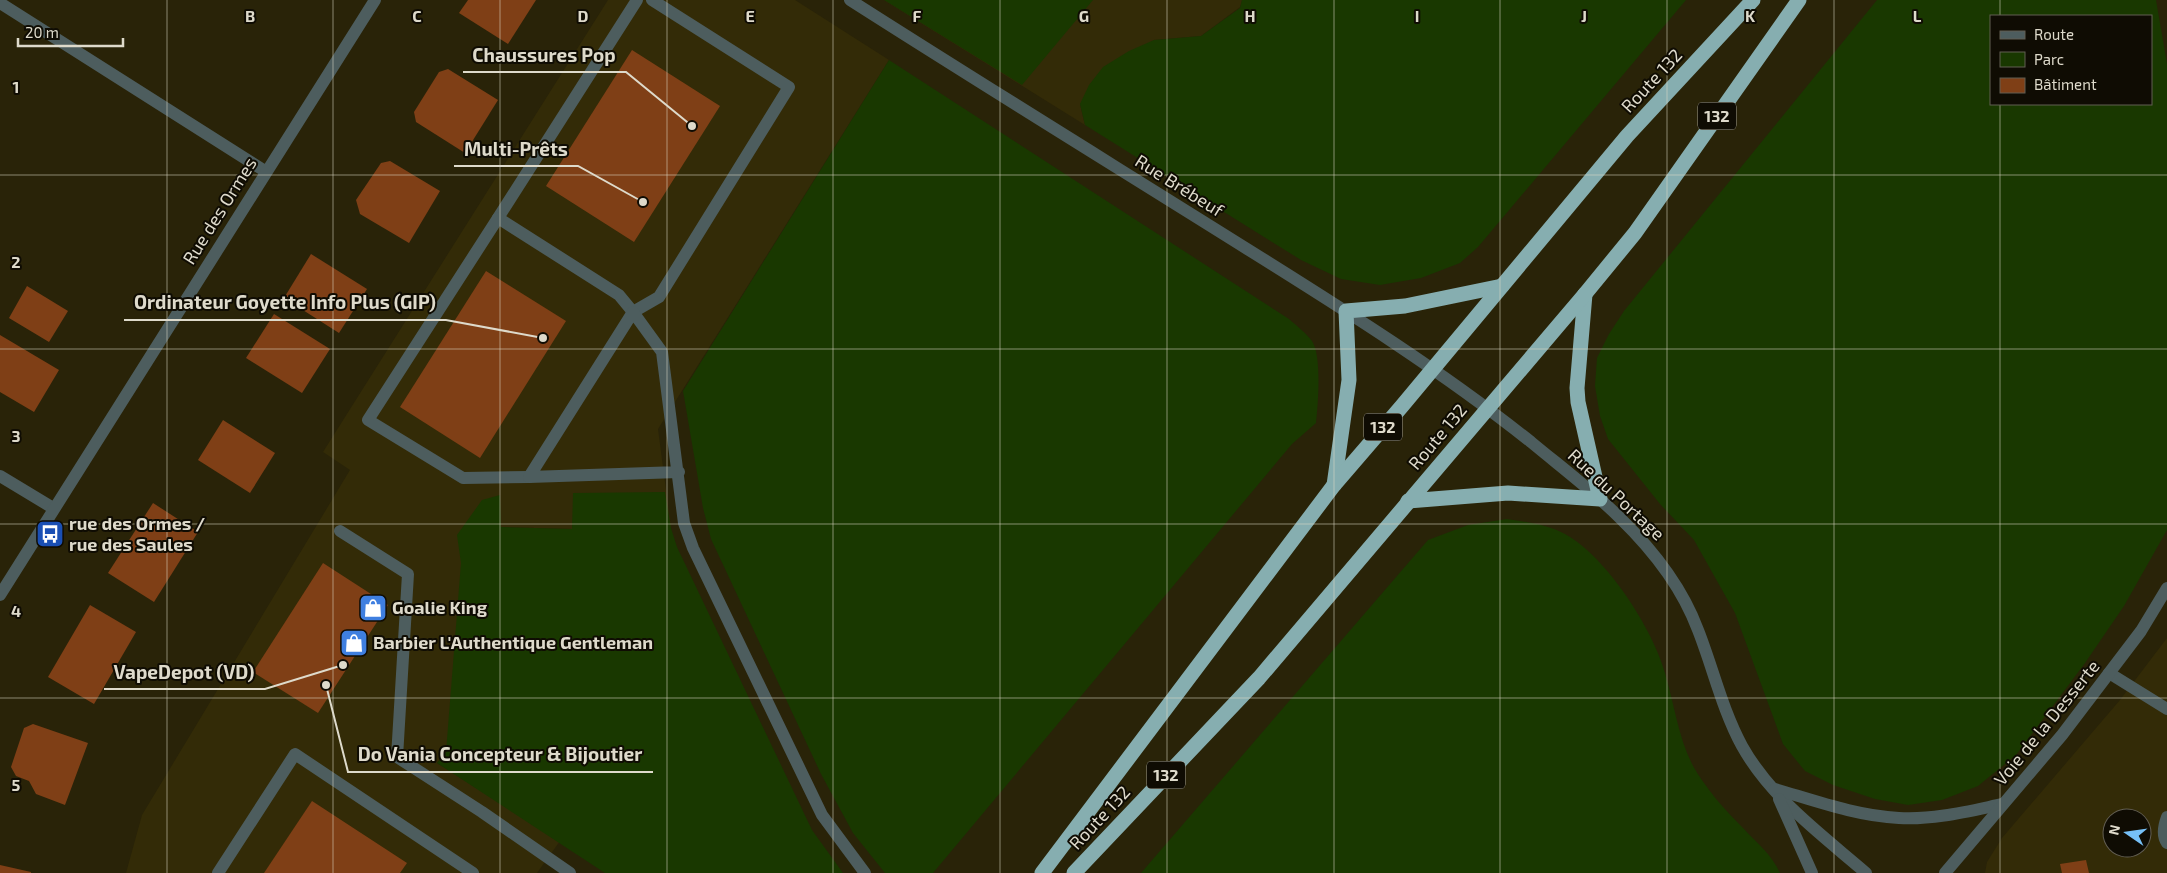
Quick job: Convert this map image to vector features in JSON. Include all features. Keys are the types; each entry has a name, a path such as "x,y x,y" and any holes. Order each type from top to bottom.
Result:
{"highway":[{"name":"Route 132","path":"1042,873 1334,485 1627,136 1753,0"},
{"name":"Route 132","path":"1074,873 1259,678 1408,500 1585,294 1635,233 1799,0"},
{"path":"1334,485 1349,380 1346,311 1405,306 1502,286"},
{"path":"1408,500 1508,493 1600,499 1578,402 1577,388 1585,294"}],"street":[{"name":"Rue des Ormes","path":"0,595 53,508 375,0"},
{"path":"637,0 368,420 463,478 679,472"},
{"path":"529,477 632,312 659,297 789,87 652,0"},
{"name":"Rue Brébeuf","path":"850,0 1346,311 1487,408"},
{"path":"0,3 265,172"},
{"path":"498,218 619,295 662,352 679,472 684,523 693,548 822,815 864,873"},
{"name":"Rue du Portage","path":"1487,408 1600,499 1651,551 1682,596 1698,629 1734,731 1756,768 1797,814 1866,873"},
{"path":"0,476 53,508"},
{"path":"340,531 408,574 397,757 482,812 570,873"},
{"name":"Voie de la Desserte","path":"1945,873 2062,735 2141,632 2167,588"},
{"path":"2109,673 2167,709"},
{"path":"218,873 295,754 473,873"},
{"path":"1773,788 1835,807 1901,818 1940,816 2003,804"},
{"name":"Rue du Portage","path":"1773,788 1812,873"},
{"path":"2167,817 2164,826 2164,840 2167,844"}],"shaded area":[{"path":"608,0 795,0 889,60 658,429 671,528 572,529 501,527 446,752 437,763 560,841 537,873 126,873 142,815 350,470 323,452"},
{"path":"884,0 1242,0 1240,7 1201,36 1154,40 1080,104 1085,125"},
{"path":"2167,638 2167,873 1985,873 1987,862 2002,838 2120,700"}],"green space":[{"path":"884,0 1093,0 1022,85"},
{"path":"1242,0 1686,0 1478,247 1460,263 1421,278 1380,285 1341,279 1301,260 1085,125 1080,104 1089,85 1103,67 1129,51 1154,40 1201,36 1240,8"},
{"path":"1877,0 2156,0 2167,64 2167,530 2124,606 2085,663 2016,755 1978,786 1942,800 1908,805 1875,799 1833,785 1805,771 1783,744 1735,613 1694,540 1660,504 1608,439 1600,416 1595,386 1597,358 1609,334 1624,311"},
{"path":"889,60 1289,319 1312,341 1317,357 1318,369 1316,423 1292,444 933,873 885,873 853,833 821,774 711,539 703,508 683,391"},
{"path":"665,492 671,528 677,547 812,830 843,873 605,873 437,763 446,752 461,563 457,535 482,500 500,495 501,527 572,529 573,493"},
{"path":"1507,519 1544,526 1565,534 1581,544 1626,595 1639,615 1659,655 1680,731 1692,764 1716,798 1769,855 1780,873 1141,873 1428,540 1468,525"}],"building":[{"path":"468,0 536,0 508,44 459,13"},
{"path":"632,50 720,106 634,242 546,186"},
{"path":"448,69 498,100 465,153 416,122 414,112 439,72"},
{"path":"390,161 440,191 409,243 360,214 356,200 381,163"},
{"path":"311,254 367,289 339,333 284,298"},
{"path":"486,271 566,321 480,458 400,407"},
{"path":"27,286 68,311 49,342 9,318"},
{"path":"274,314 330,349 302,393 246,358"},
{"path":"0,335 59,370 34,412 0,392"},
{"path":"223,420 275,453 250,493 198,460"},
{"path":"153,503 198,532 154,602 108,573"},
{"path":"323,563 388,605 318,713 253,672"},
{"path":"90,605 136,632 94,704 48,677"},
{"path":"33,724 88,743 65,805 36,794 29,781 16,776 11,767 24,728"},
{"path":"312,801 407,863 400,873 264,873"},
{"path":"2086,860 2089,873 2062,873 2060,864"},
{"path":"0,865 31,872 31,873 0,873"}],"place":[{"name":"Chaussures Pop","path":"692,126"},
{"name":"Multi-Prêts","path":"643,202"},
{"name":"Ordinateur Goyette Info Plus (GIP)","path":"543,338"},
{"name":"rue des Ormes / rue des Saules","path":"50,534"},
{"name":"Goalie King","path":"373,608"},
{"name":"Barbier L'Authentique Gentleman","path":"354,643"},
{"name":"VapeDepot (VD)","path":"343,665"},
{"name":"Do Vania Concepteur & Bijoutier","path":"326,685"}]}
